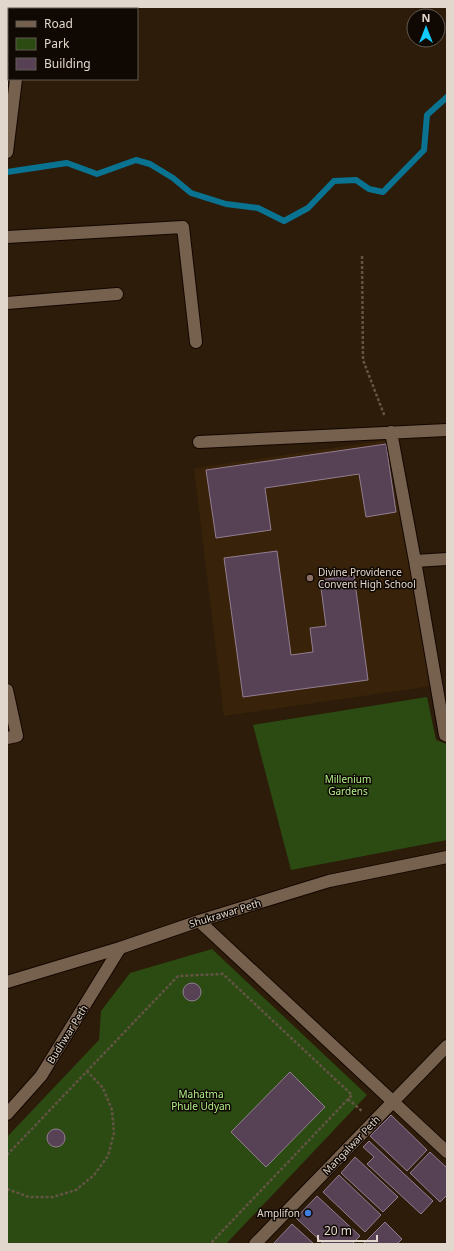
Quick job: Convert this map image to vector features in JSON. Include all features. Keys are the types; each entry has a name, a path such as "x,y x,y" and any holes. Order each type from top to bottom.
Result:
{"street":[{"path":"7,152 16,80"},
{"path":"7,236 183,227 196,342"},
{"path":"7,303 117,294"},
{"path":"199,442 447,430"},
{"path":"391,432 445,735 447,736"},
{"path":"415,561 447,559"},
{"path":"7,690 17,736 7,738"},
{"name":"Shukrawar Peth","path":"7,982 120,948 199,921 329,881 447,857"},
{"path":"199,921 447,1152"},
{"name":"Budhwar Peth","path":"7,1114 41,1076 120,948"},
{"name":"Mangalwar Peth","path":"255,1244 447,1046"}],"path":[{"path":"362,256 363,360 391,432"},
{"path":"7,1155 178,976 224,974 352,1095 210,1244"},
{"path":"7,1189 29,1197 53,1197 76,1190 94,1176 108,1156 114,1134 112,1110 103,1088 88,1071"}],"shaded area":[{"name":"Divine Providence Convent High School","path":"389,440 431,686 224,716 194,469"}],"green space":[{"name":"Millenium Gardens","path":"427,697 436,740 447,744 447,840 291,870 253,725"},
{"name":"Mahatma Phule Udyan","path":"212,949 367,1095 226,1244 7,1244 7,1137 99,1040 101,1011 130,973"}],"building":[{"path":"386,444 396,512 366,517 359,474 265,488 271,530 216,538 206,470"},
{"name":"Divine Providence Convent High School","path":"277,551 291,655 313,652 310,628 326,626 320,580 354,575 368,680 243,697 224,558"},
{"path":"192,983 199,985 201,992 199,999 192,1001 185,999 183,992 185,985"},
{"path":"290,1072 325,1107 266,1167 231,1132"},
{"path":"391,1115 427,1150 407,1171 370,1136"},
{"path":"56,1129 60,1130 64,1134 64,1142 60,1146 56,1147 52,1146 48,1142 47,1138 48,1134 52,1130"},
{"path":"369,1141 433,1201 421,1214 367,1164 374,1157 363,1147"},
{"path":"430,1152 447,1168 447,1195 440,1202 410,1173"},
{"path":"355,1157 398,1197 383,1212 341,1173"},
{"path":"339,1175 381,1215 365,1232 323,1192"},
{"path":"317,1196 360,1236 352,1244 324,1244 296,1218"},
{"path":"385,1222 402,1239 397,1244 363,1244"},
{"path":"292,1224 314,1244 273,1244"}],"waterway":[{"path":"7,172 67,163 97,174 136,160 150,164 173,178 191,193 226,204 258,208 284,221 308,208 334,181 356,180 369,189 383,192 424,150 427,115 447,97"}],"place":[{"name":"Divine Providence Convent High School","path":"310,578"},
{"name":"Amplifon","path":"308,1213"}]}
